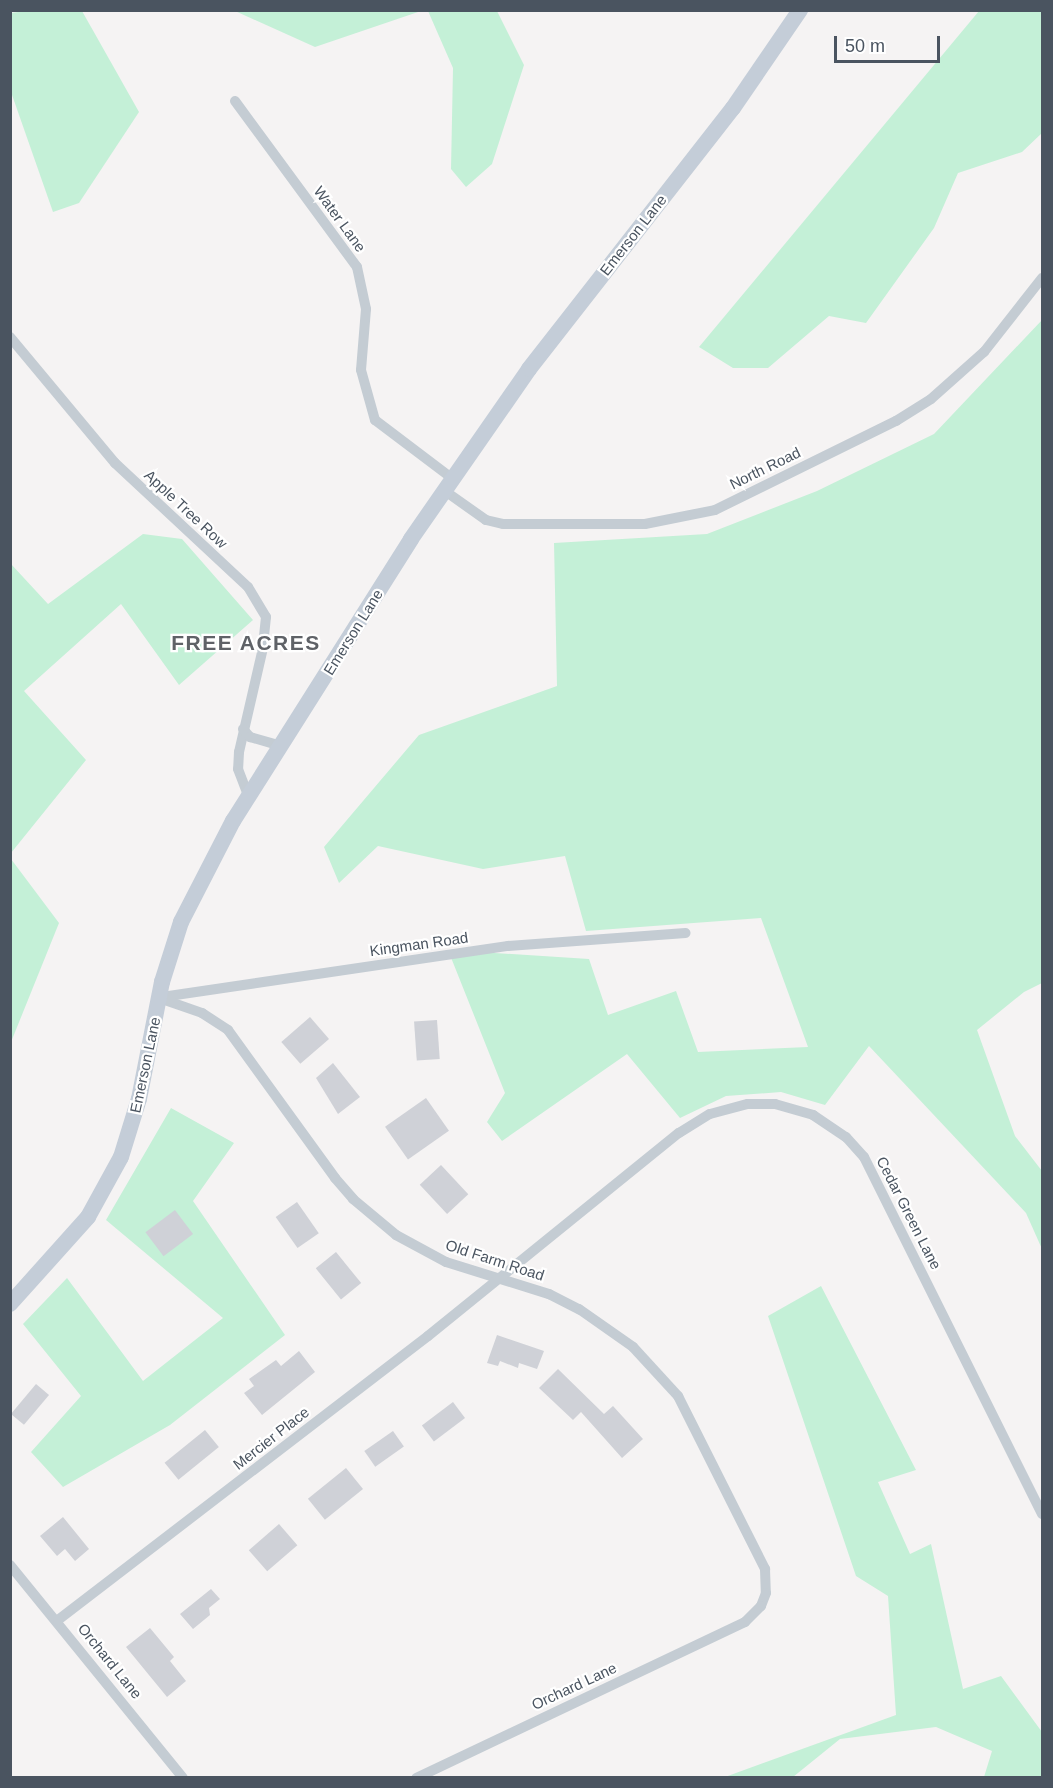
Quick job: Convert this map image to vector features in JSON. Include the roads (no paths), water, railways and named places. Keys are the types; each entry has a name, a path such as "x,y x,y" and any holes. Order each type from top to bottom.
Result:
{"street":[{"name":"Emerson Lane","path":"13,1296 88,1217 116,1167 135,1116 159,998 181,922 203,874 249,798 449,485 529,369 733,108 800,10"},
{"name":"Water Lane","path":"235,101 357,267 366,309 361,370 375,420 449,485"},
{"name":"North Road","path":"449,485 486,520 503,524 645,524 715,510 896,421 931,399 984,352 1042,278"},
{"name":"Apple Tree Row","path":"10,337 115,463 248,587 266,617 263,648 239,752 238,769 249,798"},
{"path":"243,729 250,736 282,746"},
{"name":"Kingman Road","path":"159,998 508,946 686,933"},
{"name":"Old Farm Road","path":"159,998 202,1013 228,1030 335,1178 374,1218 437,1258 549,1294 607,1327 657,1371 678,1396 765,1569 766,1593 761,1606 745,1622"},
{"name":"Cedar Green Lane","path":"501,1277 698,1120 748,1104 788,1107 813,1115 846,1137 871,1168 1042,1514"},
{"name":"Mercier Place","path":"58,1620 501,1277"},
{"name":"Orchard Lane","path":"10,1565 58,1620 183,1778"},
{"name":"Orchard Lane","path":"416,1778 745,1622"}],"district":[{"name":"FREE ACRES","path":"246,643"}]}
